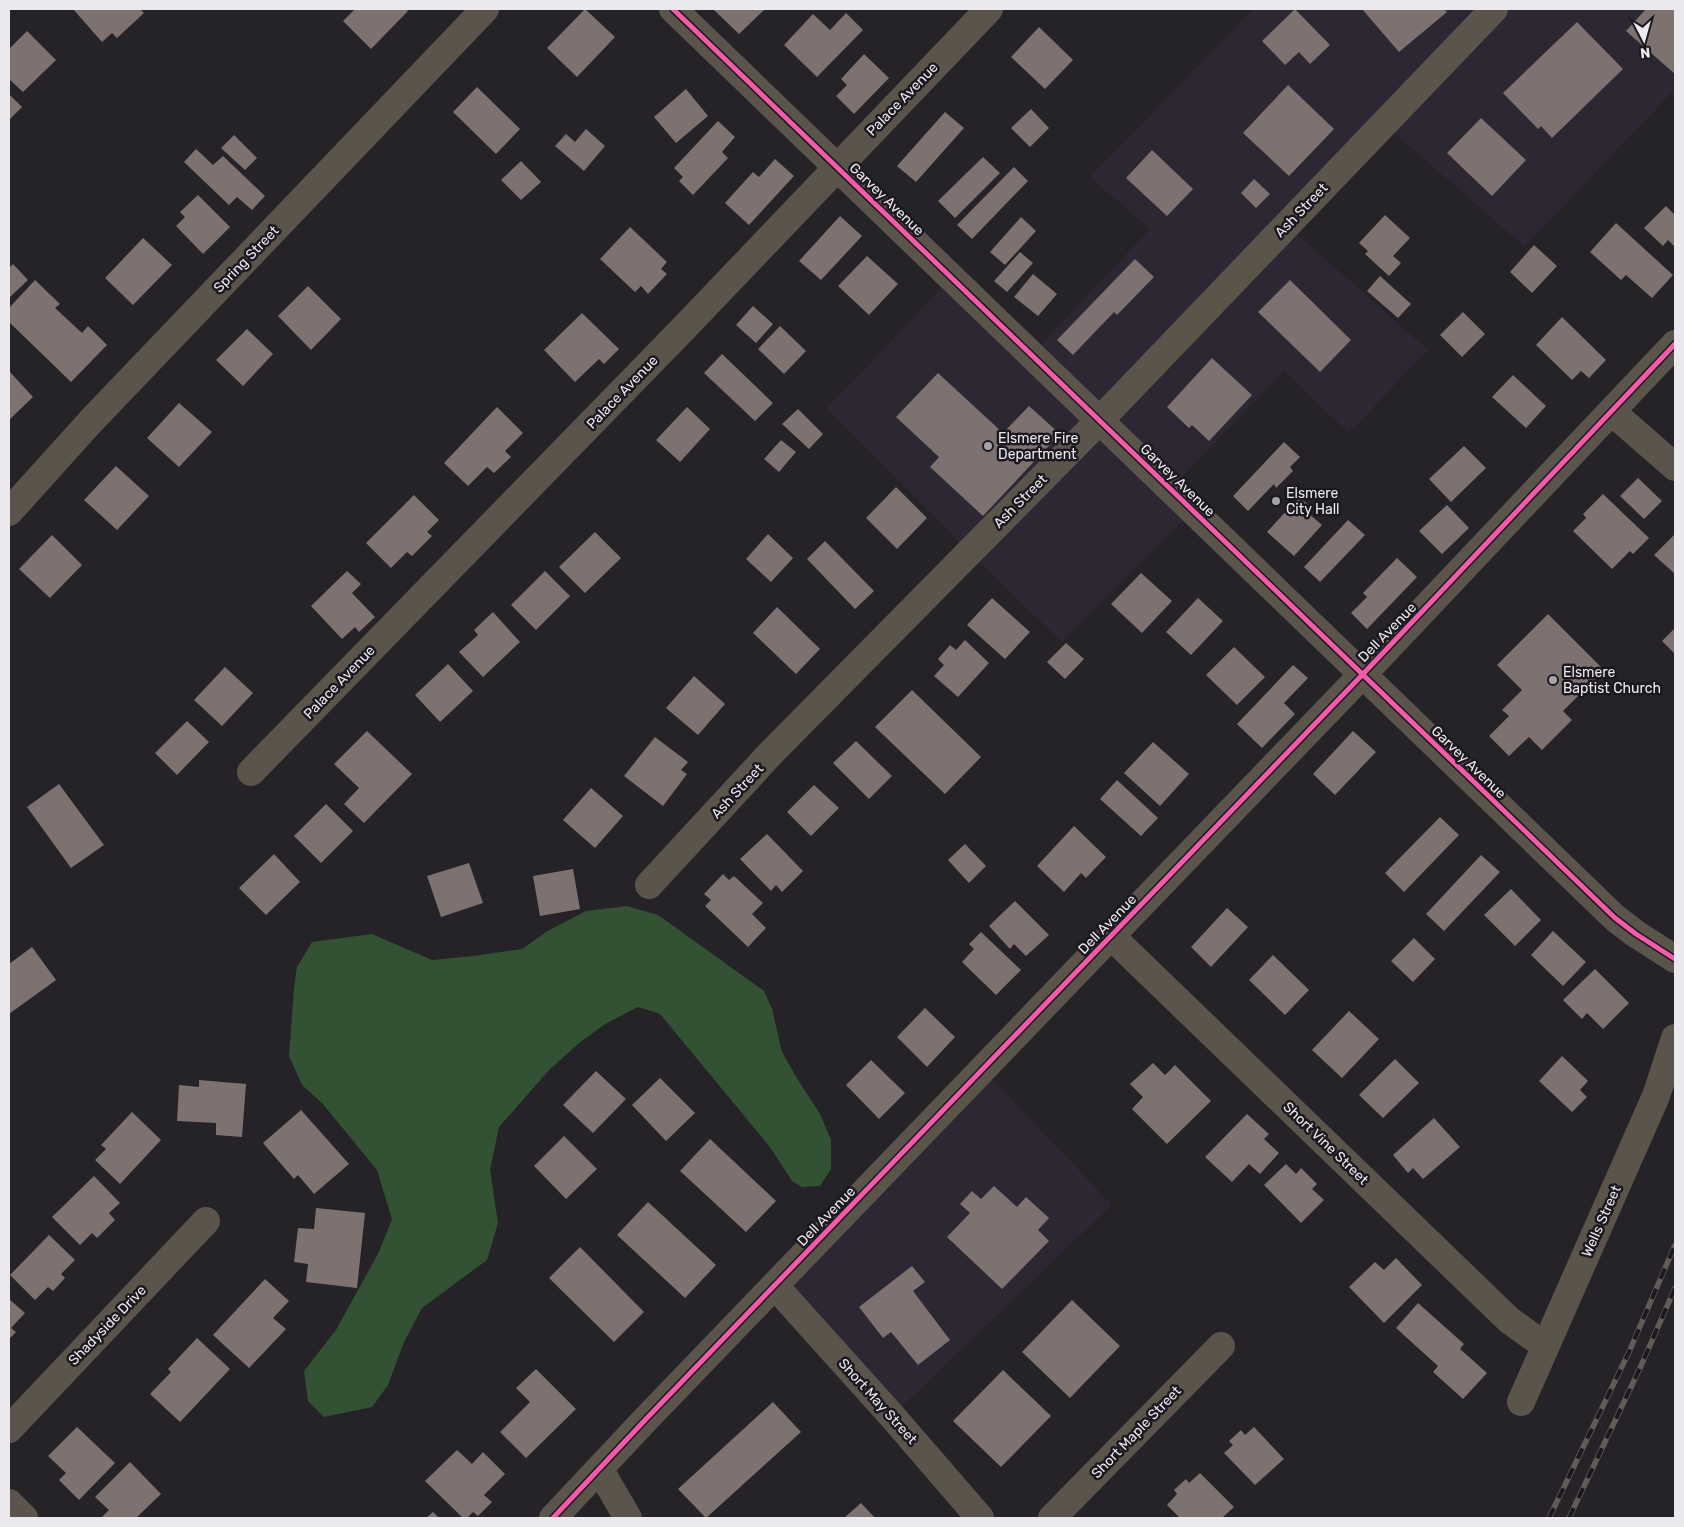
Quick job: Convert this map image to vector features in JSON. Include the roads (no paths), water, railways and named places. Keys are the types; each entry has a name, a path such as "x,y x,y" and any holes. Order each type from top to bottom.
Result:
{"street":[{"name":"Spring Street","path":"9,512 91,421 485,9"},
{"name":"Garvey Avenue","path":"673,9 1615,918 1675,959"},
{"name":"Palace Avenue","path":"251,772 682,330 989,9"},
{"name":"Ash Street","path":"649,885 770,754 1100,420 1494,9"},
{"name":"Dell Avenue","path":"553,1518 1363,674 1675,344"},
{"path":"1612,412 1675,467"},
{"name":"Short Vine Street","path":"1111,936 1509,1320 1545,1346"},
{"name":"Wells Street","path":"1521,1402 1656,1096 1675,1038"},
{"name":"Shadyside Drive","path":"9,1429 206,1221"},
{"name":"Short May Street","path":"775,1286 892,1416 980,1518"},
{"name":"Short Maple Street","path":"1052,1518 1220,1346"},
{"path":"600,1470 628,1518"},
{"path":"9,1503 24,1518"}],"railway":[{"path":"1549,1518 1629,1352 1675,1245"},
{"path":"1569,1518 1640,1368 1675,1288"}],"place":[{"name":"Elsmere Fire Department","path":"988,446"},
{"name":"Elsmere City Hall","path":"1276,501"},
{"name":"Elsmere Baptist Church","path":"1553,680"}]}
